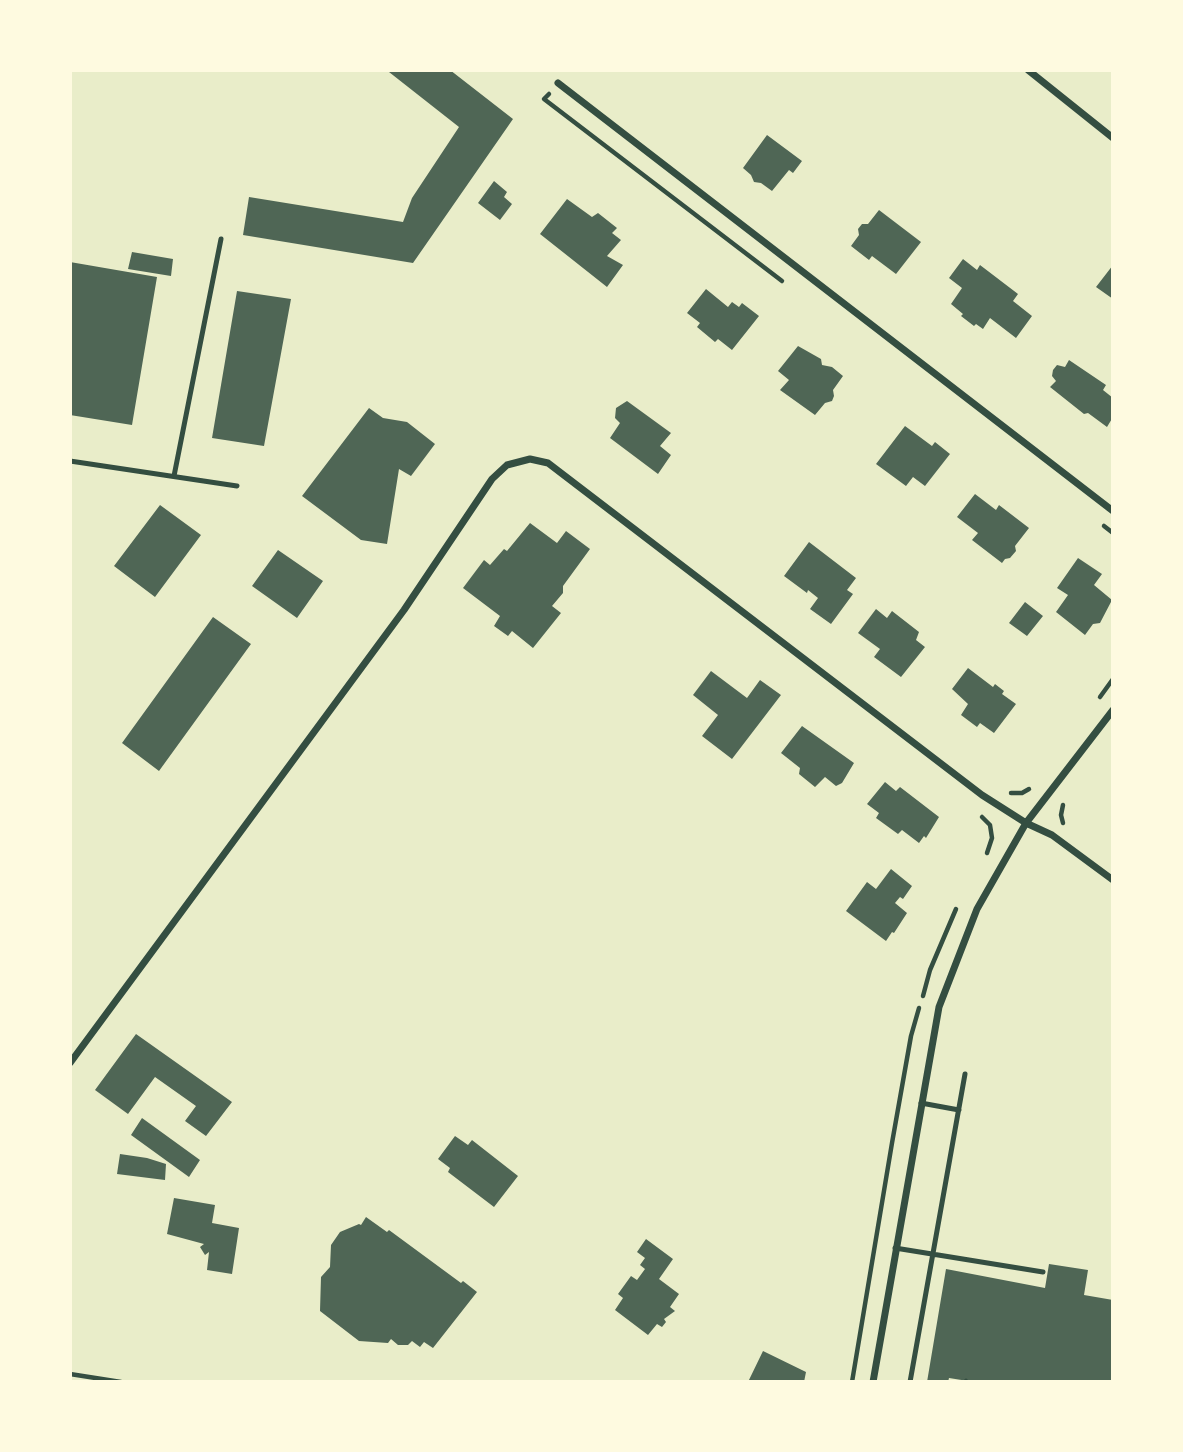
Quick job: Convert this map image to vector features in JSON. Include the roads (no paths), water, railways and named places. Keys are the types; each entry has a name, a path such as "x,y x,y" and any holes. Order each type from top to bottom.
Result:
{"street":[{"path":"1028,70 1113,138"},
{"path":"558,83 1113,511"},
{"path":"70,1063 404,610 492,479 507,465 530,459 548,463 982,795 1052,835 1113,880"},
{"path":"873,1382 939,1007 977,909 1026,822 1113,710"}],"lane":[{"path":"174,476 221,239"},
{"path":"70,461 237,486"},
{"path":"910,1382 965,1074"},
{"path":"922,1103 959,1110"},
{"path":"895,1248 1043,1272"}]}
